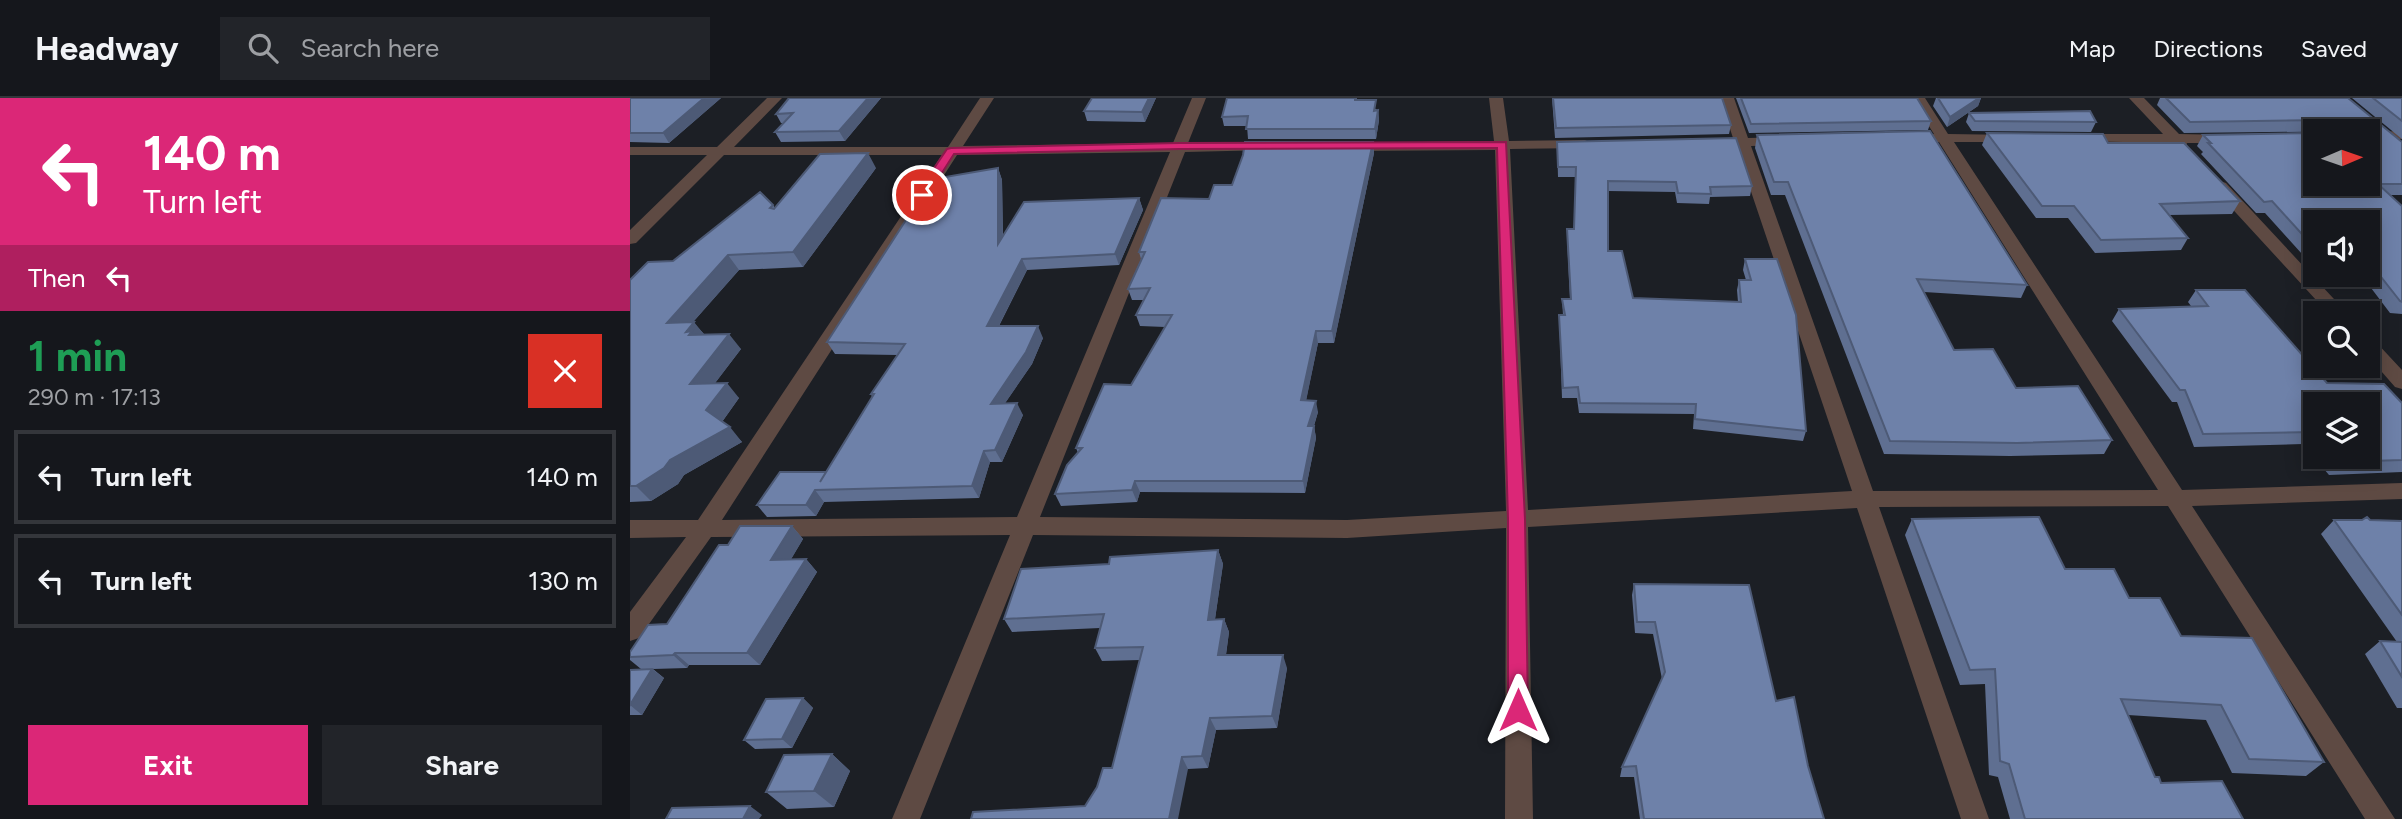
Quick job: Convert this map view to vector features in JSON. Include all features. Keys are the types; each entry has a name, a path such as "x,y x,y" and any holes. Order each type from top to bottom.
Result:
{"street":[{"path":"630,239 775,98"},
{"path":"630,631 705,528 987,98"},
{"path":"906,819 1199,98"},
{"path":"1496,98 1502,145 1517,519 1518,819"},
{"path":"1727,98 1975,819"},
{"path":"1918,98 2381,819"},
{"path":"2136,98 2327,301"},
{"path":"2380,133 2402,135"},
{"path":"2386,135 2402,149"},
{"path":"1889,138 2025,138"},
{"path":"2066,138 2246,138"},
{"path":"1690,143 1796,141"},
{"path":"1326,147 1596,144"},
{"path":"630,151 951,151 1286,146"},
{"path":"2380,358 2402,382"},
{"path":"630,528 1025,526 1347,529 1864,499 2177,498 2402,491"}],"building":[{"path":"630,98 704,98 663,133 630,133"},
{"path":"789,98 868,98 839,131 775,132 793,113 776,114"},
{"path":"1092,98 1149,98 1142,112 1084,111"},
{"path":"1227,98 1355,98 1376,100 1374,111 1378,110 1375,129 1246,129 1248,116 1222,117"},
{"path":"1553,98 1722,98 1731,125 1556,128"},
{"path":"1741,98 1917,98 1931,121 1751,124"},
{"path":"1938,98 1979,98 1950,117"},
{"path":"2166,98 2348,98 2374,119 2303,119 2190,122"},
{"path":"2373,98 2402,98 2402,121"},
{"path":"2090,111 2096,122 1975,121 1969,113"},
{"path":"2380,124 2402,142 2402,184 2380,184"},
{"path":"1930,131 2027,285 1917,279 1954,350 1993,349 2016,388 2078,386 2112,440 2017,443 1890,441 1788,182 1774,182 1757,135"},
{"path":"1987,133 2103,134 2108,143 2184,143 2240,201 2160,204 2188,238 2101,240 2074,206 2042,206"},
{"path":"2303,133 2303,196 2380,196 2380,186 2402,206 2402,302 2380,276 2380,210 2303,210 2303,235 2272,201 2264,202 2203,135"},
{"path":"1736,138 1752,186 1710,187 1711,194 1678,193 1676,182 1608,181 1608,251 1622,251 1633,298 1741,302 1739,280 1751,280 1745,259 1777,259 1796,315 1806,431 1695,419 1696,404 1580,403 1578,387 1563,388 1559,315 1565,315 1562,299 1571,299 1567,229 1574,229 1576,167 1558,167 1557,142"},
{"path":"1245,142 1373,142 1332,331 1316,331 1301,400 1316,401 1308,426 1314,426 1303,481 1135,481 1132,490 1055,494 1067,465 1082,448 1076,448 1104,384 1131,385 1172,315 1136,315 1150,288 1128,289 1145,252 1139,252 1161,198 1209,199 1214,185 1232,185"},
{"path":"868,153 793,252 728,255 667,323 694,322 686,332 692,331 689,335 729,334 690,384 727,383 706,410 730,427 670,460 664,468 636,486 630,486 630,280 648,262 673,261 760,192 773,205 770,208 774,209 820,154"},
{"path":"998,168 998,244 1024,202 1139,198 1115,254 1022,259 987,326 1038,326 1026,352 991,404 1017,403 995,450 984,451 972,486 815,490 806,505 757,505 780,472 826,472 820,482 874,394 871,394 905,344 827,342 917,203 941,202 945,177"},
{"path":"2196,290 2245,290 2303,356 2303,378 2323,378 2327,383 2384,384 2402,403 2402,460 2380,461 2380,392 2303,392 2303,432 2203,434 2185,390 2180,390 2119,309 2208,306"},
{"path":"2039,517 2065,569 2114,569 2129,598 2160,598 2181,636 2252,638 2324,762 2249,759 2221,705 2121,699 2155,777 2159,777 2161,783 2222,781 2243,819 2025,819 2009,764 2000,761 1995,669 1970,670 1912,519"},
{"path":"2367,517 2370,520 2402,521 2402,615 2334,520 2362,520"},
{"path":"740,526 792,526 771,560 806,559 747,653 675,653 630,657 630,652 648,625 667,624 719,545 728,545"},
{"path":"1218,550 1208,620 1224,619 1218,655 1283,655 1272,716 1210,718 1202,756 1182,757 1169,819 971,819 973,812 1085,806 1097,787 1103,768 1112,768 1143,647 1095,648 1104,614 1004,619 1021,569 1109,564 1110,557"},
{"path":"1634,584 1749,585 1776,701 1794,697 1808,766 1824,819 1644,819 1636,766 1622,767 1665,672 1655,622 1637,622"},
{"path":"2380,641 2402,642 2402,677"},
{"path":"652,669 630,705 630,670"},
{"path":"803,698 782,739 744,740 766,699"},
{"path":"832,754 814,791 766,792 784,755"},
{"path":"750,806 743,819 666,819 672,808"}],"route":[{"path":"922,195 951,151 1179,146 1502,145 1517,519 1518,710"}]}
